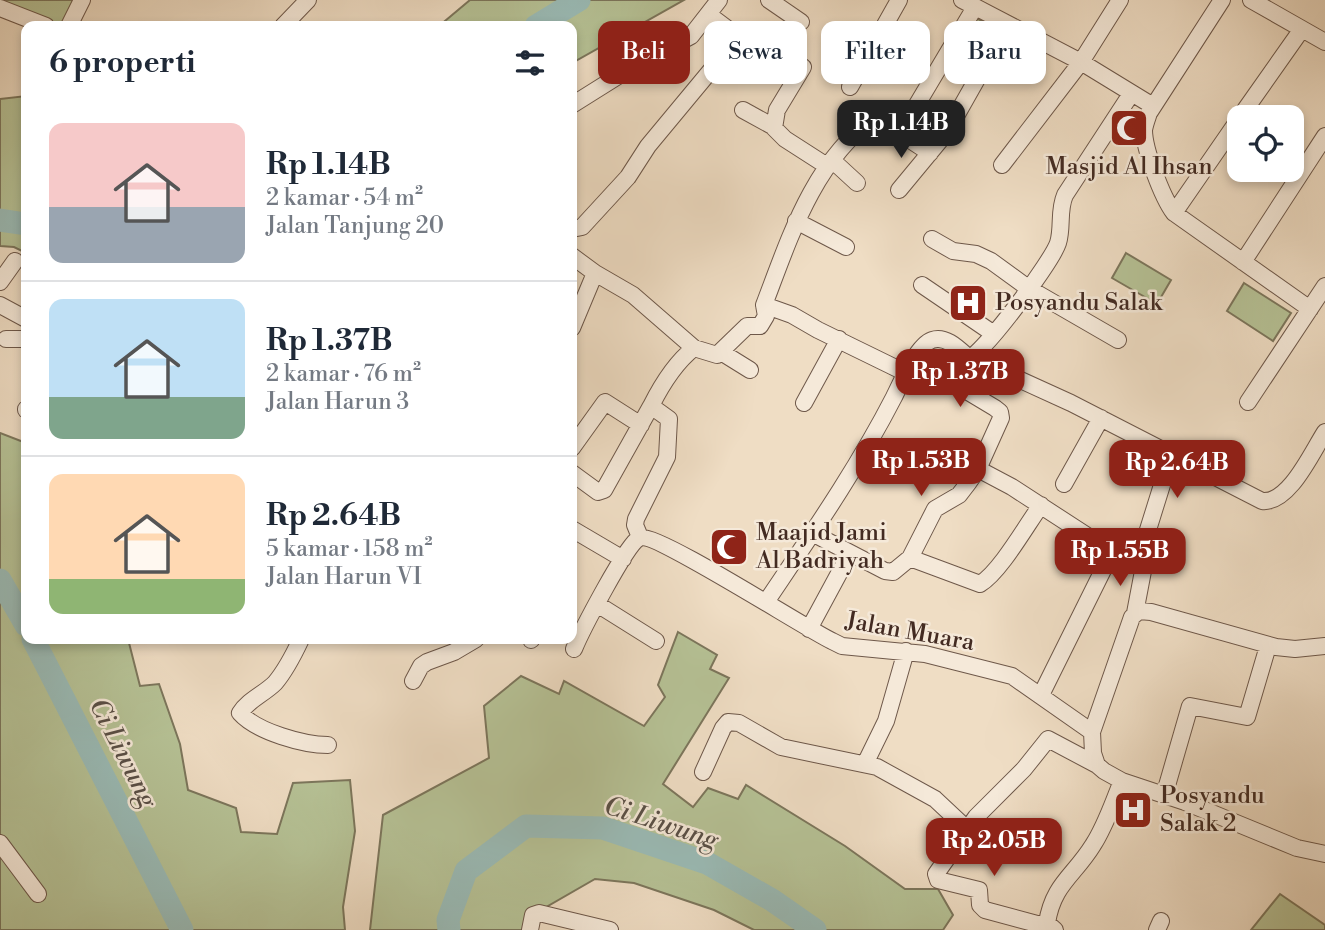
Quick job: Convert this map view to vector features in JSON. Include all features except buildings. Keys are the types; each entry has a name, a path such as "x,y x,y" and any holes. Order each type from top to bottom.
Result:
{"street":[{"path":"72,21 82,0"},
{"path":"577,102 631,68 680,44 691,36 719,0"},
{"path":"769,0 800,21"},
{"path":"850,88 899,0"},
{"path":"1222,0 1153,106 1145,122 1145,137 1163,191 1174,213 1310,309"},
{"path":"1251,0 1325,42"},
{"path":"287,21 303,1"},
{"path":"1002,165 1081,62 1114,2"},
{"path":"900,133 968,3 1002,21"},
{"path":"0,8 33,21"},
{"path":"577,228 582,227 628,177 648,146 731,46 733,33 709,15"},
{"path":"1249,105 1301,29"},
{"path":"1046,44 1153,106"},
{"path":"793,84 778,110 774,127 777,134 829,163 857,183"},
{"path":"899,190 947,132 974,84"},
{"path":"812,533 885,571 893,572 910,558 936,509 959,495 978,469 1002,415 960,387 969,358 994,334 1058,243 1060,213 1065,195 1131,93"},
{"path":"743,110 774,127"},
{"path":"577,260 633,295 694,348 714,355 721,352 747,326 760,326 766,316 764,305 796,221 829,163 871,119 900,133 930,153"},
{"path":"1243,262 1325,136"},
{"path":"1174,213 1227,137"},
{"path":"796,221 846,247"},
{"path":"932,239 953,251 976,254 990,261 1028,288 1118,340"},
{"path":"0,282 15,261"},
{"path":"577,317 596,273"},
{"path":"922,285 994,334"},
{"path":"1248,402 1325,286"},
{"path":"0,305 21,316"},
{"path":"764,305 792,315 906,373"},
{"path":"6,339 21,339"},
{"path":"804,403 839,339"},
{"path":"766,602 866,450 922,347 931,340 942,339 969,358"},
{"path":"577,477 598,492 604,490 658,393 687,353 694,348"},
{"path":"721,352 750,370"},
{"path":"1003,372 1101,418 1256,499 1269,501 1282,496 1319,453 1325,432"},
{"path":"577,441 605,402 641,425"},
{"path":"578,626 597,604 623,559 640,537 636,519 668,454 669,419 651,407"},
{"path":"1064,484 1101,418"},
{"path":"1147,533 1171,456"},
{"path":"978,469 1041,505 1106,547 1110,554 1041,695"},
{"path":"910,558 980,584 1000,564 1041,505"},
{"path":"577,532 623,559"},
{"name":"Jalan Muara","path":"640,537 655,541 842,646 906,651 1012,676 1093,732"},
{"path":"808,629 850,553"},
{"path":"1097,765 1093,753 1093,732 1135,612 1143,571"},
{"path":"597,604 656,641"},
{"path":"1135,612 1142,610 1174,617 1269,646 1296,649 1325,646"},
{"path":"297,644 286,668 274,684 249,702 240,713 255,725 308,745 328,745"},
{"path":"413,681 421,666 468,644"},
{"path":"574,649 575,644"},
{"path":"1164,796 1190,706 1247,717 1269,646"},
{"path":"865,764 891,706 906,651"},
{"path":"704,772 723,728 732,721 781,747 865,764 888,772 929,795 968,829 1006,852"},
{"path":"1122,781 1093,845 1055,895 1050,906 1051,927 985,910 980,905 978,889 936,879 936,874 984,808 1024,769 1048,740 1122,781 1280,841 1325,854"},
{"path":"0,843 38,894"},
{"path":"531,928 534,915 539,913 590,928 610,930"}],"green space":[{"path":"0,0 81,0 73,21 46,21 0,3"},
{"path":"470,0 684,0 647,21 598,21 598,48 577,60 577,21 445,21"},
{"path":"21,97 21,250 0,246 0,99"},
{"path":"1126,253 1171,280 1157,304 1112,278"},
{"path":"1244,283 1291,313 1273,341 1227,311"},
{"path":"0,433 21,441 21,644 129,644 140,686 159,684 180,744 188,790 236,808 241,832 277,834 293,783 350,780 355,831 343,907 345,930 0,930"},
{"path":"678,632 717,655 710,669 729,678 663,784 693,807 708,788 738,799 746,785 845,846 905,889 938,889 953,915 943,930 754,930 714,910 634,883 595,879 529,917 523,930 370,930 383,815 489,758 484,706 521,676 559,694 564,681 644,726 665,697 658,685"},
{"path":"1280,894 1325,925 1325,930 1251,930"}],"waterway":[{"name":"Ci Liwung","path":"544,21 579,0"},
{"name":"Ci Liwung","path":"0,220 21,223"},
{"name":"Ci Liwung","path":"0,580 21,616"},
{"name":"Ci Liwung","path":"36,644 182,930"},
{"name":"Ci Liwung","path":"449,930 448,920 466,871 526,826 603,828 707,863 772,900 815,930"}],"place":[{"name":"Masjid Al Ihsan","path":"1129,128"},
{"name":"Posyandu Salak","path":"968,303"},
{"name":"Maajid Jami Al Badriyah","path":"729,547"},
{"name":"Posyandu Salak 2","path":"1133,810"}]}
